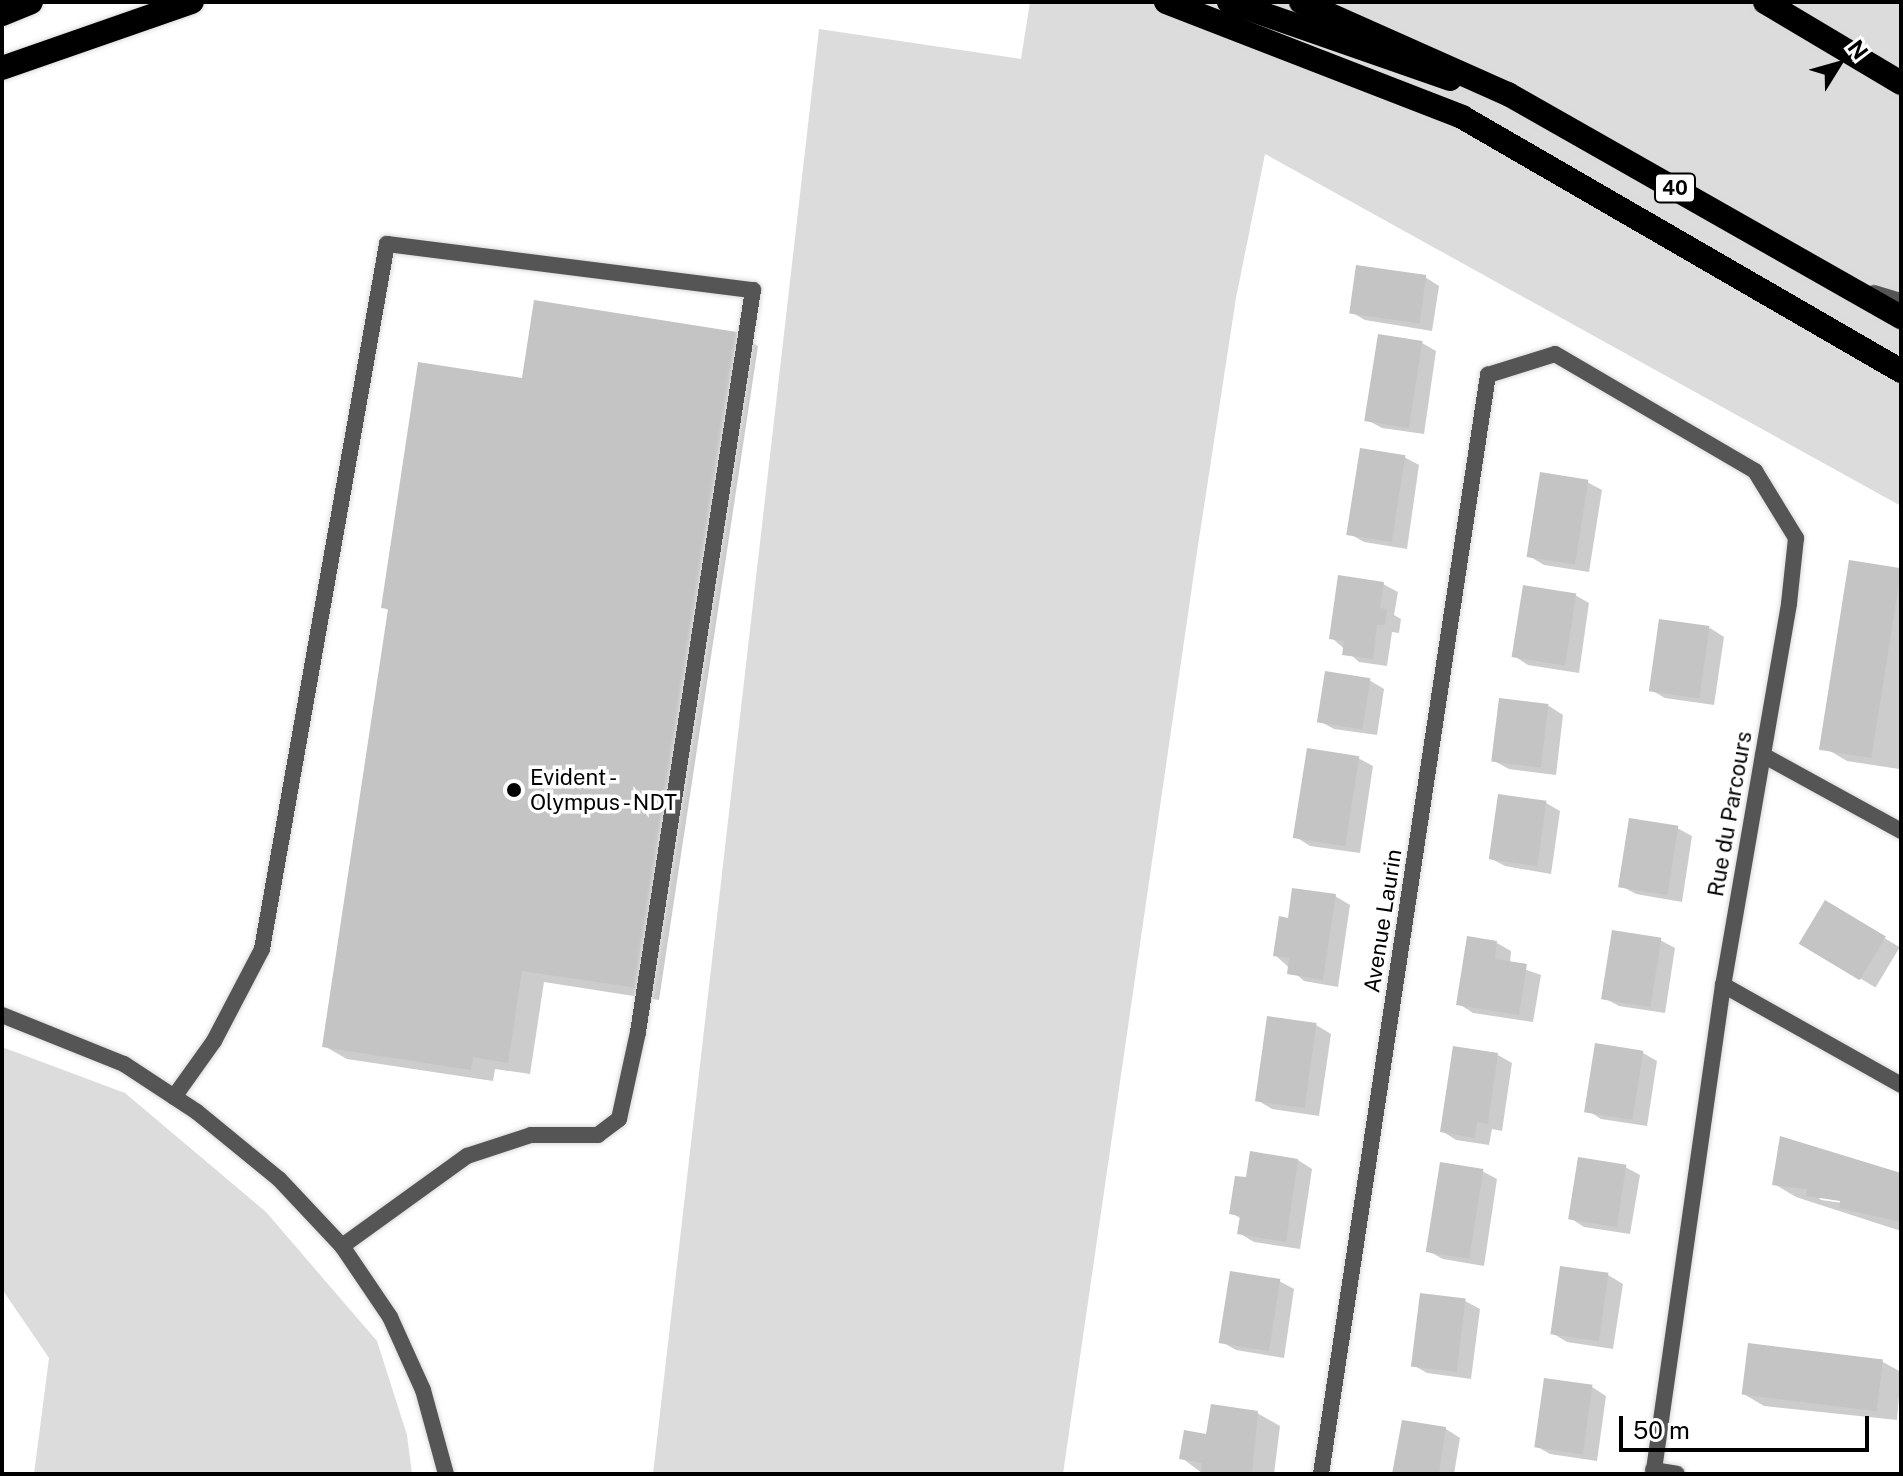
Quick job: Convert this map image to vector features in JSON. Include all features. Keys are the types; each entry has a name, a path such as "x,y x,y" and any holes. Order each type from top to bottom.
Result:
{"highway":[{"path":"2,14 31,2"},
{"path":"2,68 192,2"},
{"path":"1166,2 1462,117 1901,371"},
{"path":"1229,2 1403,66 1508,94"},
{"name":"40","path":"1301,2 1508,94 1901,317"},
{"path":"1765,2 1896,81"}],"street":[{"path":"174,1097 214,1041 262,949 387,244 753,290 641,1017 619,1119 598,1135 531,1135 467,1156 342,1246"},
{"path":"1842,283 1901,301"},
{"name":"Rue du Parcours","path":"1488,375 1555,354 1755,471 1796,538 1763,755 1723,985 1653,1472"},
{"name":"Avenue Laurin","path":"1321,1474 1488,375"},
{"path":"1763,755 1901,831"},
{"path":"1723,985 1901,1085"},
{"path":"2,1015 124,1064 174,1097 279,1179 342,1246 390,1317 423,1390 446,1474"},
{"path":"1653,1472 1677,1474"}],"shaded area":[{"path":"1030,2 1901,2 1901,506 1265,154 1236,298 1197,552 1063,1474 653,1474 819,29 1021,59"},
{"path":"2,1047 125,1093 266,1212 377,1341 407,1435 412,1474 34,1474 49,1358 2,1289"}],"building":[{"path":"1356,265 1426,275 1419,323 1349,314"},
{"name":"Evident - Olympus - NDT","path":"534,300 737,332 637,988 522,971 508,1063 473,1057 471,1070 322,1047 388,609 381,608 418,362 522,378"},
{"path":"1378,334 1422,341 1409,428 1364,421"},
{"path":"1360,448 1405,455 1392,542 1346,535"},
{"path":"1540,472 1588,480 1575,565 1527,557"},
{"path":"1849,560 1901,568 1871,758 1819,750"},
{"path":"1338,575 1384,582 1380,608 1387,609 1385,625 1377,625 1373,659 1342,655 1344,641 1329,639"},
{"path":"1523,585 1576,593 1565,666 1512,657"},
{"path":"1659,619 1710,626 1699,698 1649,691"},
{"path":"1325,671 1370,678 1362,730 1317,722"},
{"path":"1499,698 1549,704 1541,768 1491,762"},
{"path":"1307,748 1359,756 1345,846 1293,838"},
{"path":"1498,794 1547,801 1537,866 1489,859"},
{"path":"1629,818 1678,826 1667,895 1618,887"},
{"path":"1292,888 1336,894 1323,980 1287,974 1289,958 1273,956 1279,916 1288,918"},
{"path":"1825,900 1886,937 1860,980 1799,944"},
{"path":"1612,930 1661,938 1650,1007 1601,999"},
{"path":"1467,936 1497,941 1495,959 1527,964 1519,1015 1456,1005"},
{"path":"1267,1016 1317,1023 1305,1108 1255,1101"},
{"path":"1595,1043 1643,1051 1632,1120 1584,1112"},
{"path":"1453,1046 1498,1053 1488,1124 1477,1122 1475,1138 1440,1132"},
{"path":"1780,1136 1901,1173 1901,1222 1839,1208 1840,1201 1806,1196 1807,1189 1772,1185"},
{"path":"1250,1151 1298,1159 1286,1242 1237,1234 1240,1216 1229,1214 1235,1176 1246,1177"},
{"path":"1578,1157 1626,1165 1617,1227 1568,1219"},
{"path":"1440,1162 1483,1169 1469,1259 1426,1252"},
{"path":"1560,1266 1609,1273 1599,1341 1550,1334"},
{"path":"1230,1271 1280,1279 1269,1351 1219,1343"},
{"path":"1420,1293 1466,1299 1457,1372 1411,1366"},
{"path":"1748,1343 1883,1360 1877,1411 1742,1395"},
{"path":"1544,1378 1593,1385 1583,1454 1534,1447"},
{"path":"1211,1404 1258,1411 1252,1474 1201,1474 1202,1463 1179,1459 1184,1430 1206,1434"},
{"path":"1402,1420 1446,1427 1439,1474 1392,1474"}],"place":[{"name":"Evident - Olympus - NDT","path":"514,790"}]}
